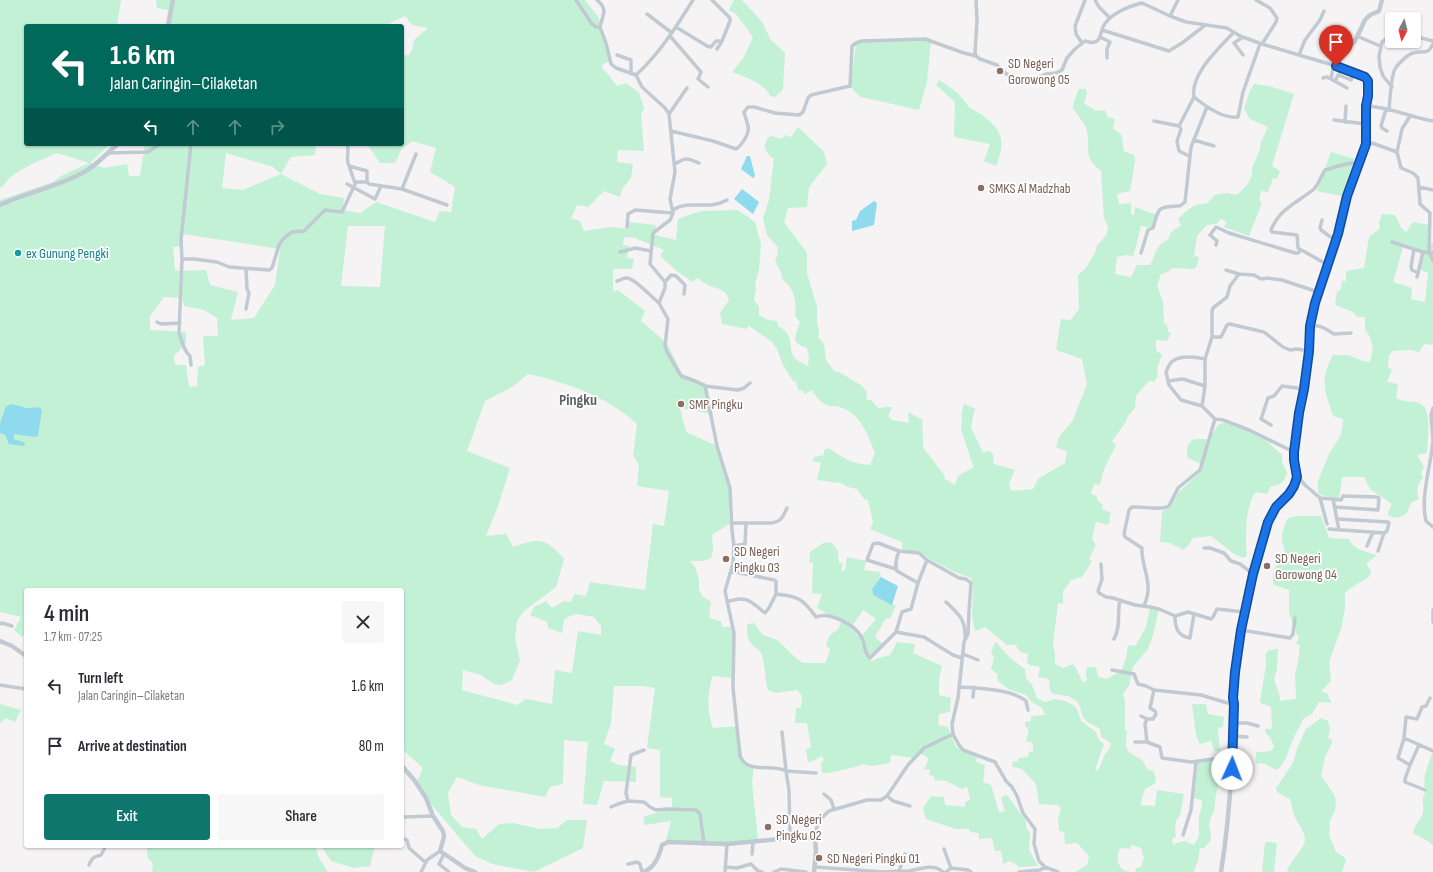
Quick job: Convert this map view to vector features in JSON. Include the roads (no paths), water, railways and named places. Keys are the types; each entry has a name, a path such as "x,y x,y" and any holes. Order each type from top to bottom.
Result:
{"street":[{"path":"168,24 173,0"},
{"path":"576,0 592,24 596,27 600,27"},
{"path":"597,0 604,10 604,16 600,27 606,43 610,64 616,68 636,75"},
{"path":"636,75 652,61 692,0"},
{"path":"712,0 730,18 730,23 717,49"},
{"path":"976,0 976,56"},
{"path":"1082,43 1076,34 1075,26 1085,0"},
{"path":"1095,0 1099,7 1110,18"},
{"path":"1170,16 1178,0"},
{"path":"1194,97 1207,107 1228,117 1238,117 1243,92 1261,44 1276,22 1277,18 1270,8 1256,0"},
{"path":"1333,80 1333,68 1355,41 1365,20 1370,15 1379,11 1382,0"},
{"path":"671,130 706,139 736,150 741,145 747,133 748,126 744,112 748,107 754,106 775,113 799,115 803,112 808,98 811,95 850,86 852,46 856,43 925,39 976,56 997,65 1012,79 1031,81 1046,74 1056,73 1062,70 1067,58 1082,43 1085,41 1095,42 1100,37 1102,30 1110,18 1136,4 1147,2 1170,16 1186,22 1204,26 1223,27 1261,44 1354,72 1365,77 1368,81 1366,106 1366,144 1347,196 1336,241 1318,292 1310,326 1309,351 1294,452 1297,477 1289,494 1276,507 1268,522 1244,612 1235,672 1233,698 1233,760 1228,826 1221,872"},
{"path":"1299,55 1305,40 1324,12"},
{"path":"647,14 671,34 701,72 698,79 708,87"},
{"path":"676,26 710,47 716,41 722,41"},
{"path":"1102,30 1169,51 1204,26"},
{"path":"1190,156 1179,151 1177,141 1181,128 1179,126 1194,97 1193,91 1200,72 1210,58 1234,32"},
{"path":"1357,36 1380,46"},
{"path":"1100,37 1110,42 1107,58"},
{"path":"1243,37 1234,43 1243,55"},
{"path":"1387,131 1381,126 1388,109 1395,69 1406,56 1414,53 1428,52 1430,50 1433,42 1421,38"},
{"path":"1385,41 1380,46 1378,56 1383,76 1392,87"},
{"path":"617,55 631,60 631,74"},
{"path":"1333,80 1339,75 1342,68"},
{"path":"1339,75 1350,80 1354,72"},
{"path":"636,75 642,87 665,108 669,114 675,164 670,199 673,212 670,220 653,233 650,264 665,282 665,288 659,303"},
{"path":"1322,78 1327,77 1347,88"},
{"path":"669,114 687,88"},
{"path":"1345,122 1346,106"},
{"path":"1366,106 1388,109 1433,122"},
{"path":"1141,253 1148,230 1154,228 1157,215 1162,208 1166,206 1180,206 1185,202 1189,177 1190,156 1194,140 1207,107"},
{"path":"1410,116 1402,128 1397,152 1401,168 1416,174 1418,178 1420,204 1430,213 1431,253 1433,261"},
{"path":"1334,120 1366,124"},
{"path":"1154,121 1179,126"},
{"path":"1194,140 1214,146"},
{"path":"1366,144 1372,143 1397,152"},
{"path":"0,205 85,172 116,146"},
{"path":"107,153 141,153 148,152 157,146"},
{"path":"191,146 181,240 182,259 180,333 182,344 190,356 191,365"},
{"path":"348,146 349,149 347,162 354,185"},
{"path":"402,189 416,154"},
{"path":"675,164 684,158 688,158 699,163"},
{"path":"1328,265 1297,247 1297,235 1271,231 1276,220 1289,207 1316,187 1325,170 1360,162"},
{"path":"349,166 367,171 367,182"},
{"path":"182,259 217,262 229,267 269,270 272,268 279,245 283,239 292,232 304,231 325,210 342,212 354,185 358,181 402,189 447,205"},
{"path":"347,184 354,185 375,199 381,186"},
{"path":"1419,187 1433,190"},
{"path":"627,227 628,214 635,210 673,212 683,205 714,206 727,200"},
{"path":"1322,220 1321,230 1336,241"},
{"path":"1216,245 1217,241 1210,235 1216,227 1229,233 1295,253 1298,253 1301,250"},
{"path":"1392,242 1423,252 1431,253"},
{"path":"620,252 635,248 651,251"},
{"path":"1414,249 1411,267 1412,270 1418,275 1423,252"},
{"path":"246,269 247,289 249,293 246,309"},
{"path":"1226,270 1239,274 1254,275 1261,279 1267,278 1282,280 1318,292"},
{"path":"1202,406 1205,359 1212,337 1211,318 1213,308 1227,297 1230,286 1239,274"},
{"path":"665,282 671,275 676,276 684,286 684,294"},
{"path":"617,281 624,278 629,278 659,303 668,319 665,346 667,352 682,376 705,386 738,390 744,388 750,383"},
{"path":"157,322 161,324 180,323"},
{"path":"1212,337 1221,337 1227,325 1230,324 1264,332 1283,347 1290,350 1297,349 1309,351"},
{"path":"1310,326 1326,328 1334,334 1351,333"},
{"path":"1205,359 1190,357 1172,361 1166,372 1168,382 1181,400 1202,406 1215,418 1249,430 1294,452"},
{"path":"1168,382 1183,379 1204,386"},
{"path":"705,386 717,446 730,488 731,523 734,546 731,571 725,591 733,621 733,688 740,756 742,761 748,765 763,769 816,773"},
{"path":"1271,425 1261,419 1268,398 1274,396 1282,386 1304,389"},
{"path":"1433,408 1431,420 1433,440 1432,453 1426,483 1425,502 1426,519 1428,524 1433,527"},
{"path":"1144,606 1148,590 1142,560 1142,548 1125,537 1124,534 1129,510 1132,507 1137,506 1164,508 1169,506 1178,488 1200,470 1215,418"},
{"path":"1298,477 1320,498 1327,524"},
{"path":"1320,498 1341,500 1343,496 1379,498 1378,510 1335,507"},
{"path":"1333,499 1339,530"},
{"path":"731,523 746,524 777,522 783,517 787,508"},
{"path":"1337,519 1388,522 1387,531 1384,533 1378,550"},
{"path":"734,546 745,544 746,524"},
{"path":"1329,530 1384,533"},
{"path":"1367,546 1373,532"},
{"path":"918,583 896,569 867,560 873,544 875,543 899,551 919,553 927,560 959,578 966,579 972,583 968,611 968,634 964,642"},
{"path":"1204,548 1210,548 1224,553 1231,562 1240,564 1253,574"},
{"path":"896,569 899,551"},
{"path":"776,594 797,598 811,610 816,617 821,614 826,615 842,621 854,628 863,639 865,652 870,658 896,632 902,612 911,609 918,583 927,560"},
{"path":"1101,564 1102,579 1099,587 1099,593 1106,597 1135,605 1159,609 1175,616 1184,612 1211,619 1213,618 1216,609 1244,612"},
{"path":"727,602 738,598 747,599 765,614 776,594 776,581 731,571"},
{"path":"1114,639 1120,618 1118,609 1120,600"},
{"path":"946,602 960,615 965,631 959,687 952,724 953,734 963,750 993,760 997,764 1006,781 1012,787 1017,796 1025,817 1035,829 1035,847 1039,861 1045,867 1058,872"},
{"path":"1433,610 1433,622"},
{"path":"1175,616 1175,628 1177,631 1187,638 1190,638 1194,614"},
{"path":"1241,630 1290,638 1295,618"},
{"path":"0,624 2,623 12,626"},
{"path":"896,632 924,638 953,654 978,660"},
{"path":"0,640 24,655"},
{"path":"1112,670 1134,674 1138,684 1154,690 1201,695 1234,704"},
{"path":"0,685 24,690"},
{"path":"959,687 974,687 1019,696 1026,700 1028,710"},
{"path":"973,697 974,687"},
{"path":"1141,716 1148,719 1153,719 1156,714 1155,711 1150,708 1154,690"},
{"path":"1410,765 1399,758 1404,738 1406,718 1416,718 1422,707 1426,706 1430,698"},
{"path":"1147,742 1145,724 1148,719"},
{"path":"1234,723 1247,723 1258,726"},
{"path":"782,732 789,790 790,838"},
{"path":"953,734 924,748 908,765 887,796 881,800 867,800 847,807 834,809 825,814 820,820 815,831 815,870 899,872 928,868 940,869 945,872 951,868 968,870 971,872"},
{"path":"1233,736 1247,737"},
{"path":"1404,738 1433,751"},
{"path":"1134,742 1147,742 1160,747 1162,758 1196,762 1213,759 1233,760"},
{"path":"1419,745 1410,765 1405,782 1425,790"},
{"path":"628,801 626,793 631,755 644,750"},
{"path":"1183,835 1191,810 1196,762"},
{"path":"404,768 415,781 426,798 433,816 443,831 444,837 439,864 449,872"},
{"path":"824,794 831,800 834,809"},
{"path":"887,796 893,801 910,806"},
{"path":"612,807 628,801 644,802 656,810 696,810 699,812 704,844"},
{"path":"404,817 433,816"},
{"path":"628,864 637,862 640,864 642,872 655,863 659,857 662,845 668,842 727,844 790,838 814,838"},
{"path":"404,839 408,840 409,848 425,862"},
{"path":"752,854 753,842"},
{"path":"725,872 727,844"},
{"path":"89,864 95,856 101,856 105,848"},
{"path":"944,849 951,868"},
{"path":"421,872 427,860 442,853"},
{"path":"442,853 465,868 475,872"},
{"path":"899,872 905,854"},
{"path":"725,867 737,868 751,864 762,872"},
{"path":"1019,872 1040,870 1045,867"},
{"path":"774,872 781,869 806,872"}],"water":[{"path":"747,156 750,156 755,176 753,178 741,169"},
{"path":"742,189 759,202 753,214 734,199"},
{"path":"874,201 877,203 874,225 852,231 852,221 856,220 860,211"},
{"path":"12,404 27,408 39,407 42,410 38,436 34,437 14,434 14,439 25,443 24,446 9,444 5,435 0,433 0,423 6,406"},
{"path":"881,577 898,586 892,605 873,595 872,589"}],"place":[{"name":"SD Negeri Gorowong 05","path":"1000,71"},
{"name":"SMKS Al Madzhab","path":"981,188"},
{"name":"ex Gunung Pengki","path":"18,253"},
{"name":"SMP Pingku","path":"681,404"},
{"name":"SD Negeri Pingku 03","path":"726,559"},
{"name":"SD Negeri Gorowong 04","path":"1267,566"},
{"name":"SD Negeri Pingku 02","path":"768,827"},
{"name":"SD Negeri Pingku 01","path":"819,858"}],"district":[{"name":"Pingku","path":"578,399"}]}
